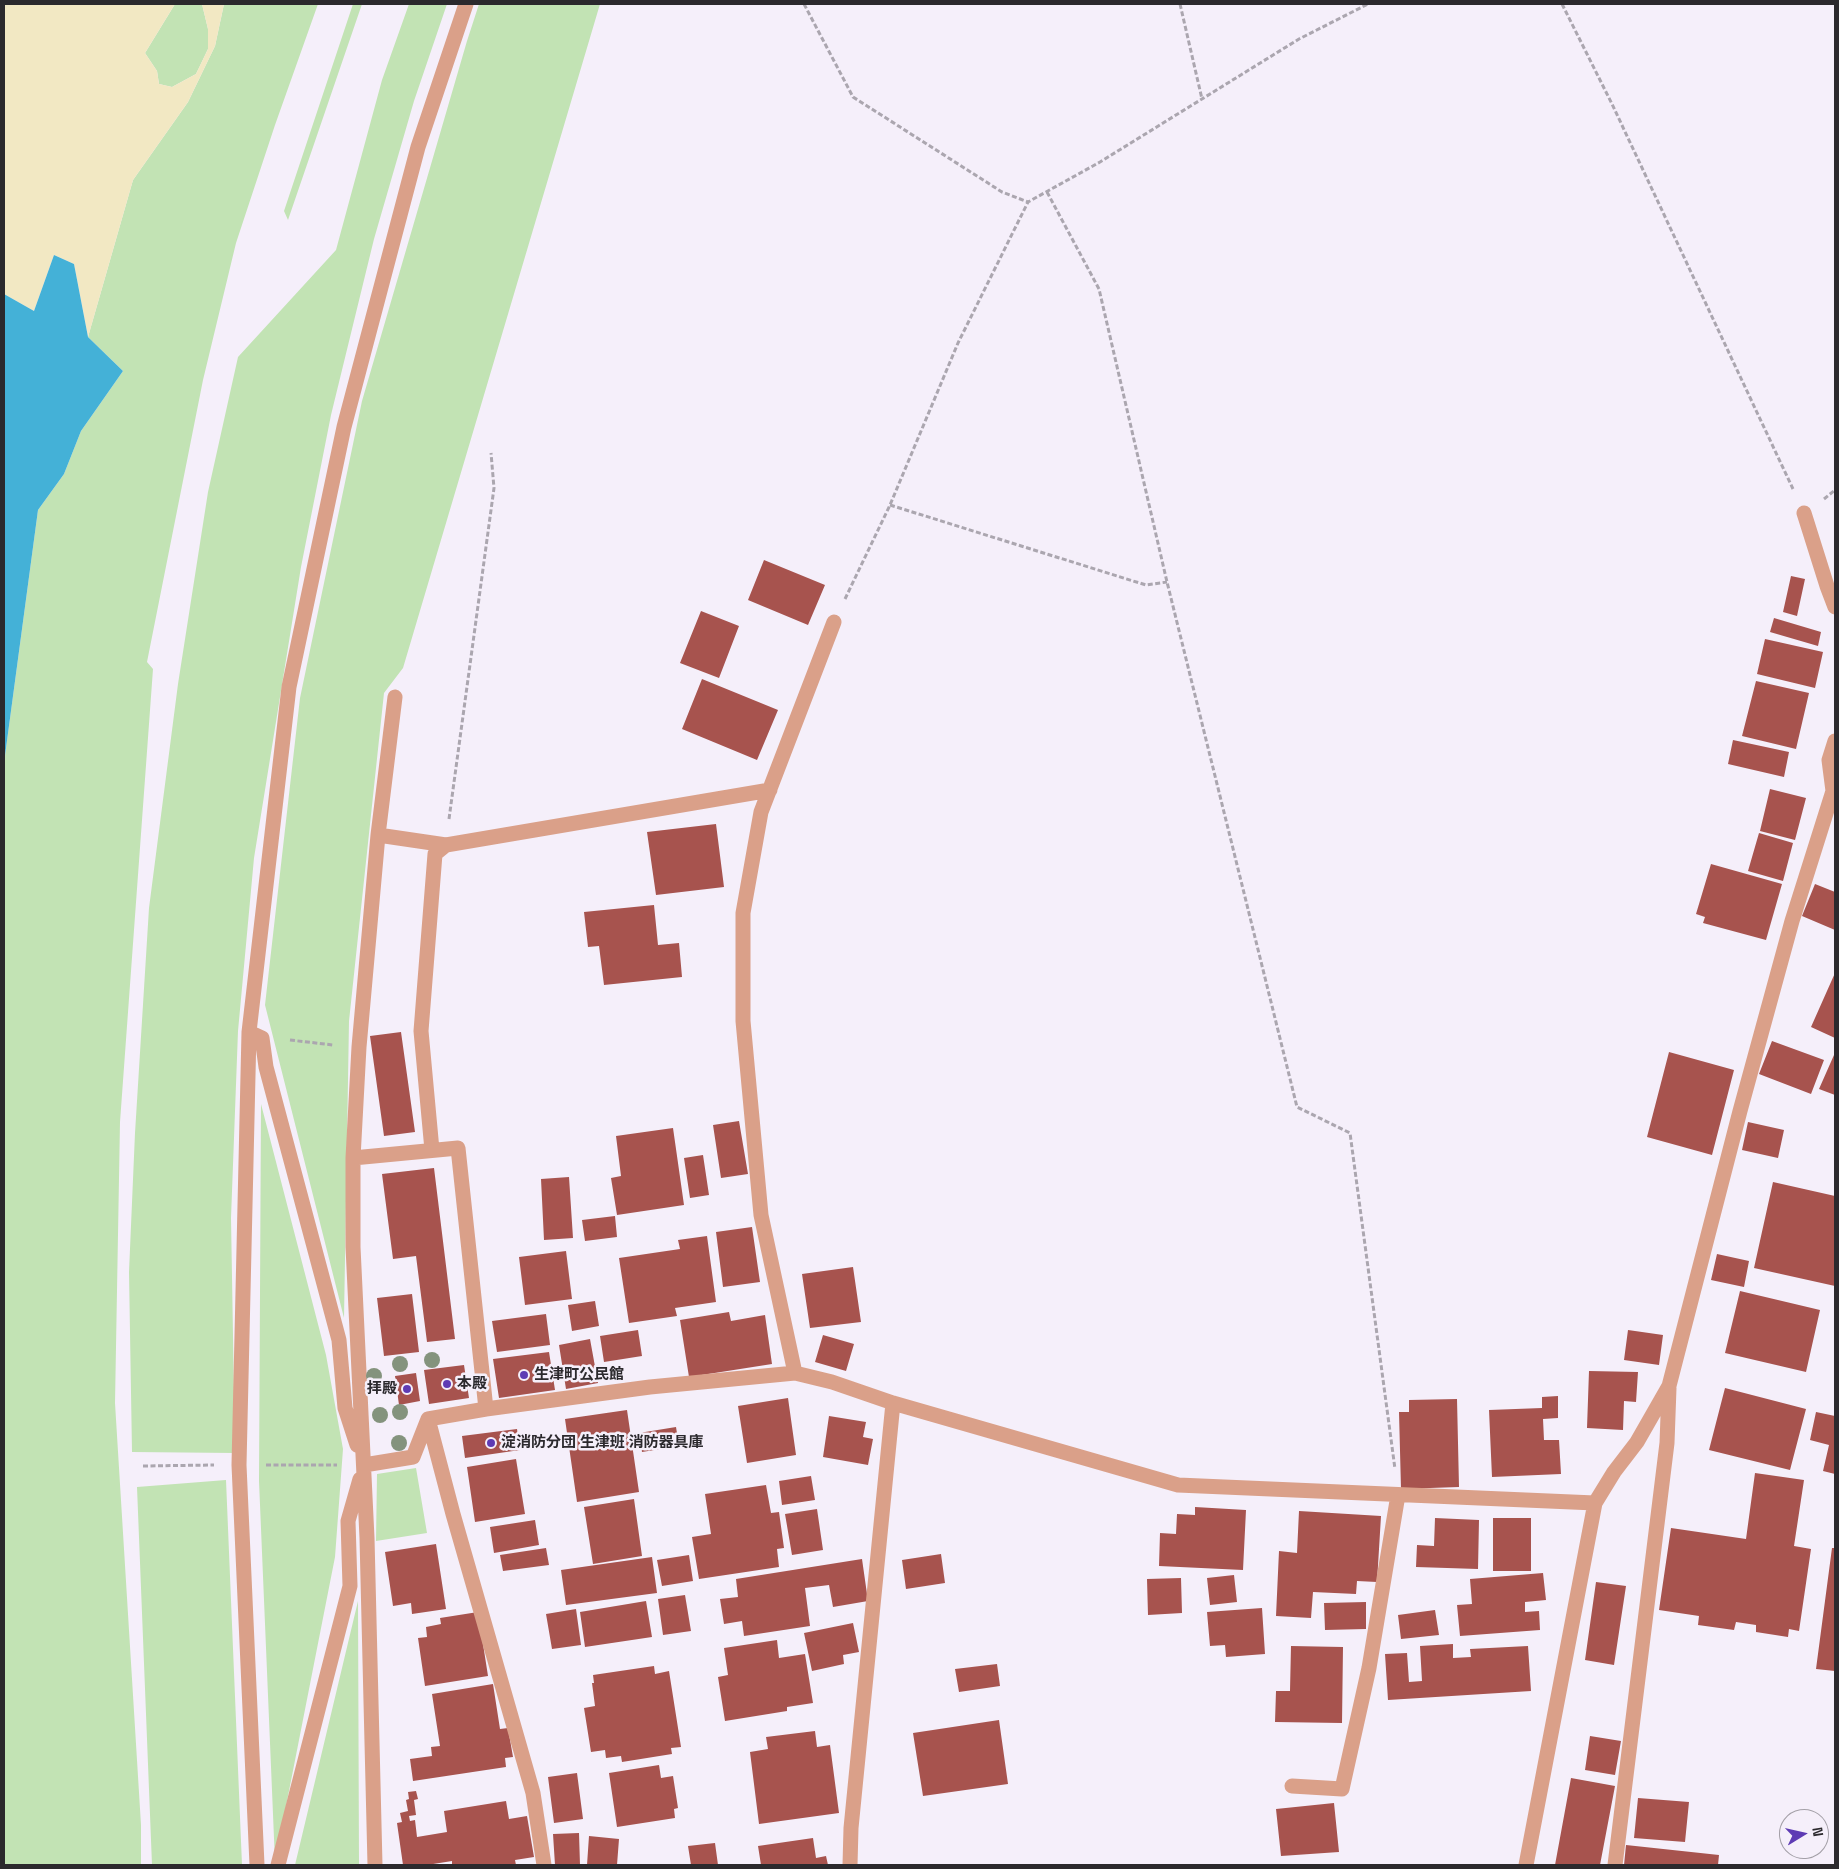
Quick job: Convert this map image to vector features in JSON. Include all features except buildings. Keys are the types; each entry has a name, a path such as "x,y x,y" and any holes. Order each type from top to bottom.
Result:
{"street":[{"path":"257,1865 239,1465 255,1035 289,687 344,427 418,147 466,4"},
{"path":"1804,513 1835,607"},
{"path":"795,1373 761,1215 744,1021 743,913 761,812 834,622"},
{"path":"375,1865 367,1538 353,1248 354,1158 359,1047 378,835 394,697"},
{"path":"1615,1865 1667,1443 1669,1386 1750,1072 1792,920 1834,791 1829,760 1835,742"},
{"path":"378,835 446,844 770,790"},
{"path":"432,1150 421,1031 435,854 446,844"},
{"path":"255,1035 266,1067 339,1340 345,1408 364,1465 348,1521 350,1586 278,1865"},
{"path":"354,1158 458,1148 486,1409"},
{"path":"428,1419 486,1409 650,1387 795,1373 832,1382 893,1403 1178,1485 1595,1503"},
{"path":"1526,1865 1595,1503 1614,1472 1636,1442 1669,1386"},
{"path":"850,1865 852,1818 893,1403"},
{"path":"364,1465 413,1457 428,1419"},
{"path":"428,1419 453,1514 533,1794 544,1865"},
{"path":"1292,1786 1342,1789 1369,1668 1398,1495"}],"path":[{"path":"804,4 853,98 1002,192 1028,202"},
{"path":"1180,4 1202,99"},
{"path":"834,622 890,505 958,343 1028,202 1100,162 1299,39 1368,4"},
{"path":"1562,4 1612,104 1804,513"},
{"path":"1047,192 1099,289 1167,582 1297,1107 1350,1133 1398,1495"},
{"path":"446,844 494,488 490,453"},
{"path":"890,505 1146,585 1167,582"},
{"path":"255,1035 359,1047"}],"green space":[{"path":"175,4 202,4 208,29 208,49 196,74 172,87 159,84 157,71 145,53"},
{"path":"224,4 318,4 236,243 203,380 147,662 153,669 120,1122 115,1403 141,1825 141,1865 4,1865 4,763 38,510 64,474 81,431 123,371 88,337 133,180 188,102 215,46"},
{"path":"353,4 362,4 288,220 284,211"},
{"path":"409,4 447,4 414,101 374,239 331,415 301,567 254,858 238,1031 231,1218 235,1453 132,1452 129,1272 135,1133 149,908 178,684 208,492 238,357 336,250 382,80"},
{"path":"479,4 600,4 403,668 384,693 349,1021 344,1318 265,1005 300,698 362,401"},
{"path":"261,1104 326,1355 343,1449 335,1557 275,1862 259,1481"},
{"path":"416,1468 427,1533 376,1541 377,1474"},
{"path":"226,1480 242,1865 152,1865 137,1487"},
{"path":"358,1601 359,1865 295,1865"}],"sand":[{"path":"4,4 175,4 145,53 157,71 159,84 172,87 196,74 208,49 208,29 202,4 224,4 215,46 188,102 133,180 88,337 74,264 54,255 34,311 4,294"}],"water":[{"path":"54,255 74,264 88,337 123,371 81,431 64,474 38,510 4,763 4,294 34,311"}],"place":[{"name":"生津町公民館","path":"524,1375"},
{"name":"本殿","path":"447,1384"},
{"name":"拝殿","path":"407,1389"},
{"name":"淀消防分団 生津班 消防器具庫","path":"491,1443"}]}
